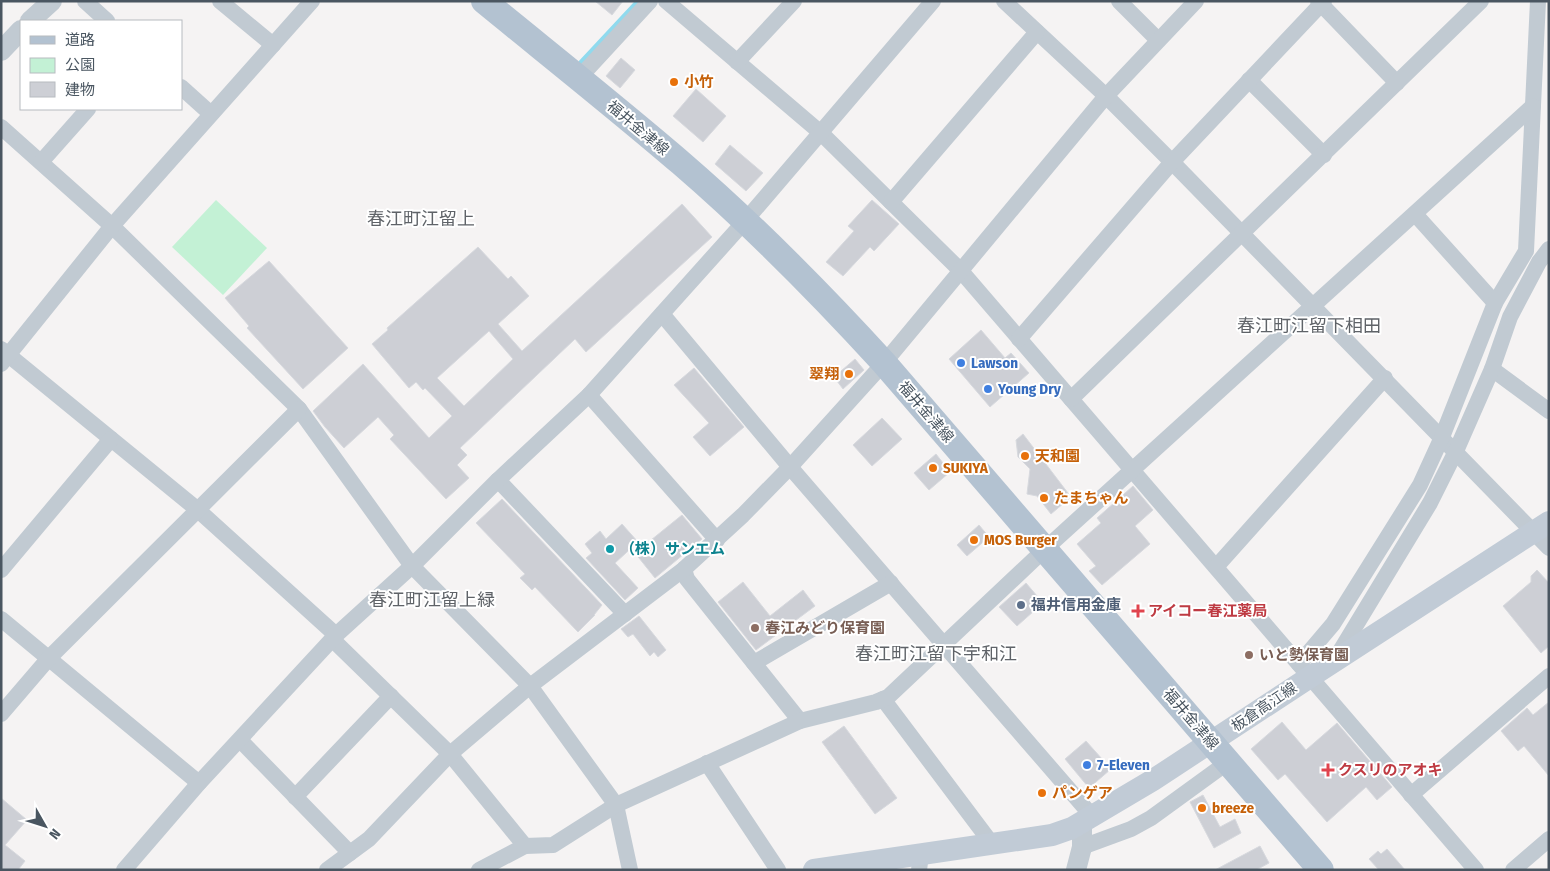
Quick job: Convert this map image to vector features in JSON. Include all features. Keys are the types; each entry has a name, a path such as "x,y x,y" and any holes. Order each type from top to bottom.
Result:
{"main road":[{"name":"福井金津線","path":"484,1 682,163 745,221 826,301 884,363 1211,742 1313,868"},
{"name":"板倉高江線","path":"814,870 920,862 992,844 1052,835 1072,828 1153,780 1211,742 1304,671 1333,662 1544,534"}],"street":[{"path":"31,20 52,1"},
{"path":"84,1 106,20"},
{"path":"220,1 273,45"},
{"path":"312,1 112,226 4,356 112,439 198,510 334,637 450,754 525,846"},
{"path":"579,78 650,1"},
{"path":"666,1 821,133 960,271 1476,870"},
{"path":"737,62 794,1"},
{"path":"124,870 199,783 334,637 412,566 498,480 589,395 745,221 933,1"},
{"path":"1004,1 1106,96 1456,451 1544,534"},
{"path":"1119,1 1158,40"},
{"path":"327,870 368,839 450,754 530,686 684,569 743,516 884,363 1106,96 1196,1"},
{"path":"1071,399 1481,1"},
{"path":"1304,671 1420,485 1442,436 1495,303 1526,251 1538,1"},
{"path":"1019,339 1172,162 1321,2 1397,83"},
{"path":"1,52 20,31"},
{"path":"891,202 1037,32"},
{"path":"1249,80 1324,155"},
{"path":"182,88 212,114"},
{"path":"479,870 525,846 553,845 616,805 800,721 876,702 888,697 1044,550 1533,106"},
{"path":"41,162 87,110"},
{"path":"1,127 112,226 299,409 412,566 530,686 616,805 630,870"},
{"path":"1415,214 1495,303"},
{"path":"1333,662 1430,503 1456,451 1492,369 1510,317 1548,252"},
{"path":"662,314 790,467 944,645 1087,819 1076,870"},
{"path":"1492,369 1549,411"},
{"path":"1216,567 1385,378"},
{"path":"589,395 717,540"},
{"path":"1,714 49,658 299,409"},
{"path":"1,570 112,439"},
{"path":"498,480 625,614"},
{"path":"684,569 687,579 800,721"},
{"path":"754,663 891,583"},
{"path":"1,620 199,783"},
{"path":"1411,795 1549,676"},
{"path":"295,798 391,696"},
{"path":"882,699 992,844"},
{"path":"240,740 350,853"},
{"path":"1082,847 1131,829 1151,818 1228,762"},
{"path":"708,763 778,870"},
{"path":"1513,870 1549,839"}],"green space":[{"path":"216,200 267,248 223,295 172,247"}],"building":[{"path":"595,1 623,1 612,15"},
{"path":"621,58 635,70 620,88 606,76"},
{"path":"696,89 726,116 703,142 673,116"},
{"path":"730,145 763,173 746,191 715,164"},
{"path":"872,200 899,224 874,251 870,247 843,276 826,262 854,231 848,226"},
{"path":"682,204 712,237 586,352 575,339 460,448 467,455 457,465 469,478 446,499 390,439 394,435 378,417 344,448 313,411 363,364 429,438 452,416 425,388 423,390 416,382 409,388 372,344 388,330 387,328 478,247 508,279 511,276 529,296 498,324 522,351","holes":["489,331 513,359 464,406 437,378"]},
{"path":"269,261 348,348 303,389 247,328 249,326 225,298"},
{"path":"981,330 1005,358 1011,353 1029,373 990,407 949,359"},
{"path":"855,359 864,370 843,389 834,377"},
{"path":"694,368 744,427 710,456 693,437 709,423 674,385"},
{"path":"882,418 902,439 872,466 853,445"},
{"path":"1023,434 1071,497 1051,514 1037,496 1027,494 1030,469 1018,457 1016,440"},
{"path":"936,454 950,472 929,490 914,473"},
{"path":"1133,486 1153,510 1135,526 1150,544 1102,585 1089,571 1096,566 1077,544 1101,523 1097,518"},
{"path":"502,499 602,605 578,632 535,587 532,590 520,578 525,574 476,523"},
{"path":"682,515 702,539 655,578 635,553"},
{"name":"（株）サンエム","path":"622,524 638,542 615,563 638,588 625,600 586,558 592,553 585,544 600,531 606,539"},
{"path":"979,525 989,537 967,556 957,545"},
{"path":"1537,570 1549,583 1549,646 1541,653 1503,606 1531,582 1531,576"},
{"path":"743,582 770,616 803,590 815,606 756,650 718,602"},
{"name":"福井信用金庫","path":"1026,583 1043,603 1017,626 999,607"},
{"path":"639,616 666,650 658,657 654,652 650,656 633,634 628,637 621,629"},
{"path":"1549,702 1549,776 1524,746 1518,751 1501,731 1527,708 1533,715"},
{"path":"1282,722 1306,750 1337,723 1392,787 1377,800 1366,787 1327,822 1285,774 1278,780 1251,749"},
{"path":"844,726 897,798 875,814 822,742"},
{"path":"1086,741 1111,769 1089,788 1065,759"},
{"path":"1203,795 1220,827 1235,819 1241,833 1214,848 1190,802"},
{"path":"1,798 27,820 5,845 25,861 18,870 1,870"},
{"path":"1260,846 1269,863 1256,870 1215,870"},
{"path":"1387,849 1405,870 1379,870 1369,859 1378,851 1381,854"}],"waterway":[{"path":"581,62 638,1"}],"place":[{"name":"小竹","path":"674,82"},
{"name":"Lawson","path":"961,363"},
{"name":"翠翔","path":"849,374"},
{"name":"Young Dry","path":"988,389"},
{"name":"天和園","path":"1025,456"},
{"name":"SUKIYA","path":"933,468"},
{"name":"たまちゃん","path":"1044,498"},
{"name":"MOS Burger","path":"974,540"},
{"name":"（株）サンエム","path":"610,549"},
{"name":"福井信用金庫","path":"1021,605"},
{"name":"アイコー春江薬局","path":"1138,611"},
{"name":"春江みどり保育園","path":"755,628"},
{"name":"いと勢保育園","path":"1249,655"},
{"name":"7-Eleven","path":"1087,765"},
{"name":"クスリのアオキ","path":"1328,770"},
{"name":"パンゲア","path":"1042,793"},
{"name":"breeze","path":"1202,808"}],"district":[{"name":"春江町江留上","path":"421,219"},
{"name":"春江町江留下相田","path":"1309,326"},
{"name":"春江町江留上緑","path":"432,600"},
{"name":"春江町江留下宇和江","path":"936,654"}]}
